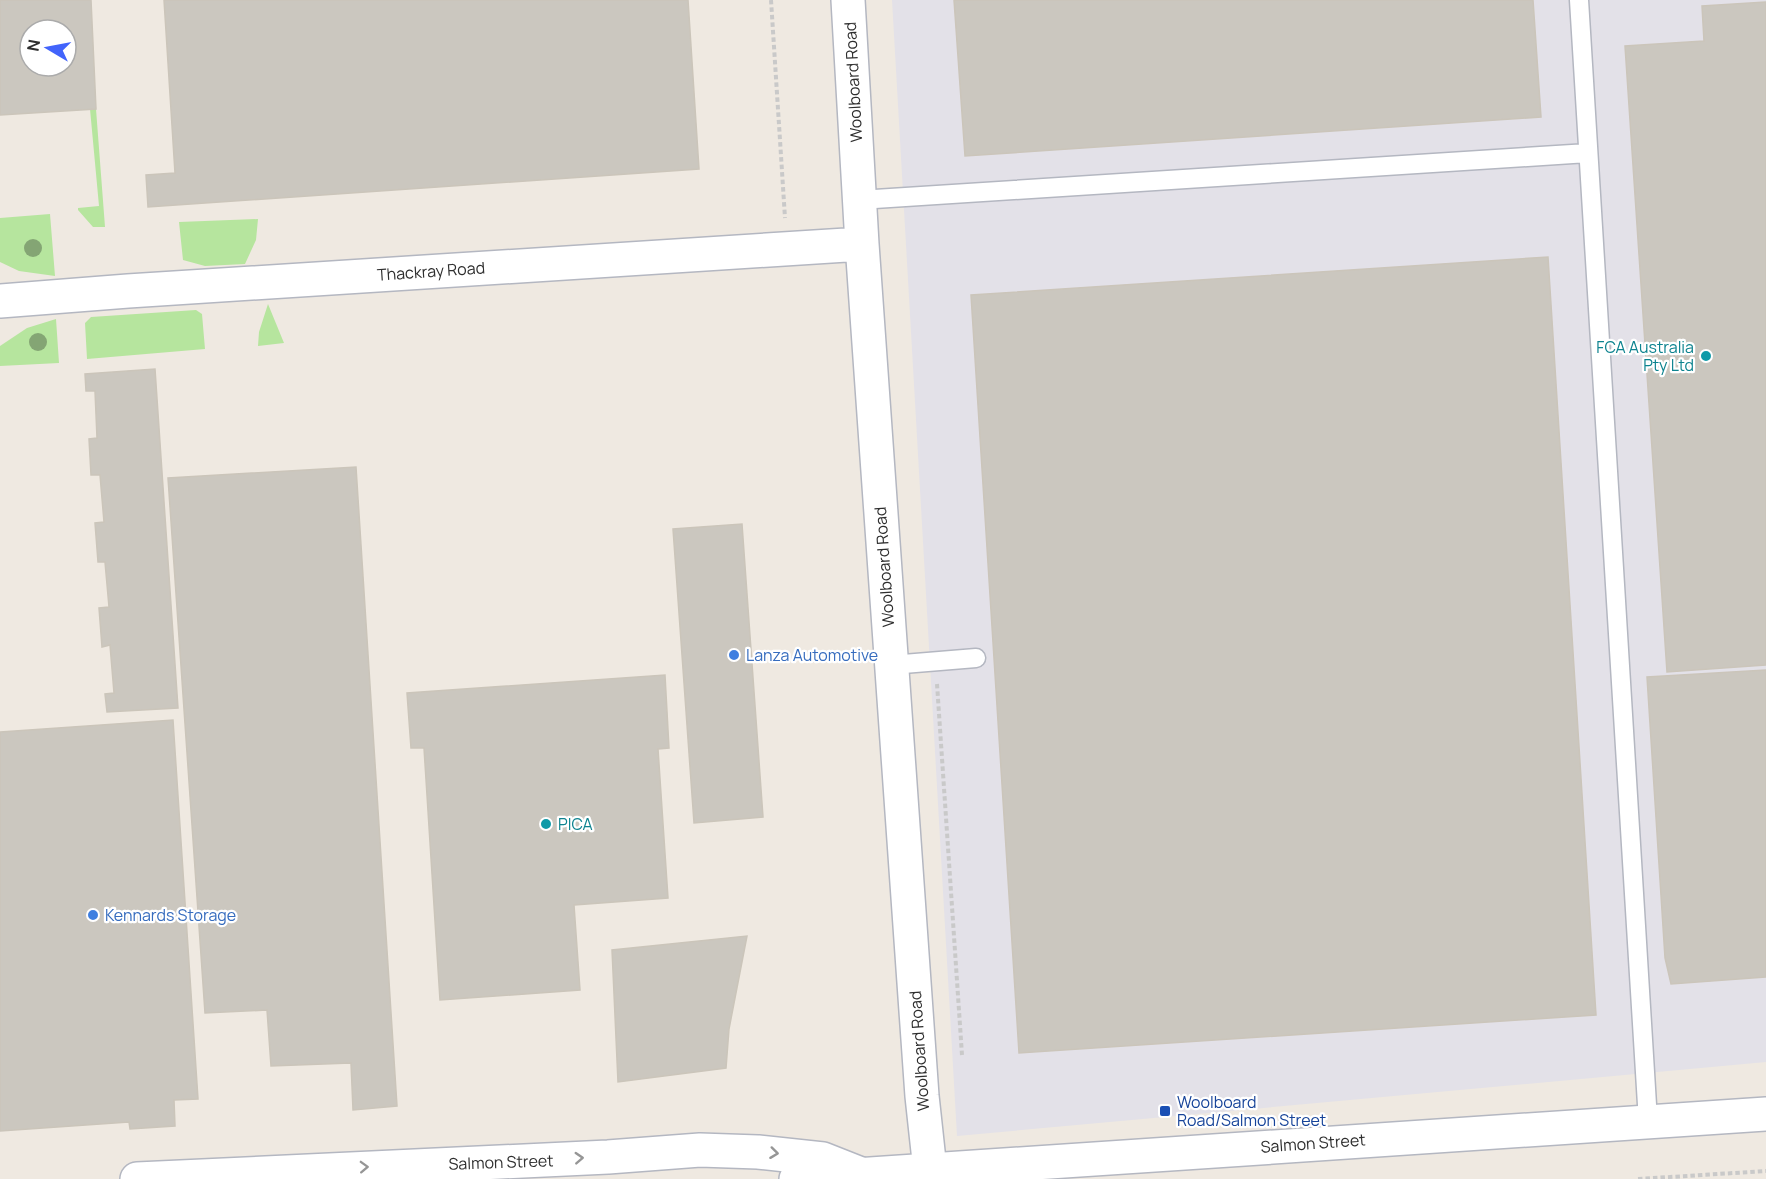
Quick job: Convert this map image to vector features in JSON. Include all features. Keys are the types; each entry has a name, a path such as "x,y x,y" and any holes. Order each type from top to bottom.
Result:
{"street":[{"name":"Woolboard Road","path":"848,0 859,200 891,665 922,1096 930,1174"},
{"name":"Thackray Road","path":"0,302 128,291 862,244"},
{"name":"Salmon Street","path":"796,1179 930,1174 1766,1114"},
{"name":"Salmon Street","path":"137,1179 700,1150 758,1152 823,1159 859,1177"}],"lane":[{"path":"1579,0 1648,1121"},
{"path":"859,200 1588,153"},
{"path":"891,665 976,658"}],"path":[{"path":"771,0 787,249"},
{"path":"936,662 962,1055"},
{"path":"1638,1179 1766,1171"}],"shaded area":[{"path":"892,0 1766,0 1766,1062 957,1136"}],"green space":[{"path":"90,109 96,109 105,227 93,227 78,210 78,208 99,206"},
{"path":"50,214 55,276 19,271 0,262 0,218"},
{"path":"258,219 256,240 245,264 205,266 183,260 179,222"},
{"path":"268,304 284,343 258,346 259,332"},
{"path":"196,310 202,314 205,349 87,359 85,323 91,317"},
{"path":"56,319 59,363 0,366 0,346 27,328"}],"building":[{"path":"0,0 91,0 96,109 0,115"},
{"path":"164,0 688,0 699,169 148,207 146,175 175,173"},
{"path":"954,0 1533,0 1541,117 965,156"},
{"name":"FCA Australia Pty Ltd","path":"1766,2 1766,665 1667,672 1625,46 1704,41 1702,6"},
{"path":"1548,257 1596,1015 1019,1053 971,295"},
{"path":"155,369 178,708 107,712 105,694 114,693 110,645 102,647 99,608 109,607 105,562 98,562 95,523 104,522 100,475 91,475 89,439 97,438 95,391 86,391 85,374"},
{"path":"356,467 397,1106 353,1110 351,1063 271,1066 267,1010 205,1013 168,478"},
{"path":"742,524 763,817 694,823 673,529"},
{"path":"1766,670 1766,977 1671,984 1665,958 1647,677"},
{"name":"PICA","path":"665,675 669,748 658,749 668,898 574,905 580,990 440,1000 424,748 411,748 407,693"},
{"name":"Kennards Storage","path":"173,720 198,1099 174,1100 175,1126 130,1129 129,1122 0,1131 0,732"},
{"path":"747,936 729,1029 726,1068 618,1082 612,950"}],"place":[{"name":"FCA Australia Pty Ltd","path":"1706,356"},
{"name":"Lanza Automotive","path":"734,655"},
{"name":"PICA","path":"546,824"},
{"name":"Kennards Storage","path":"93,915"},
{"name":"Woolboard Road/Salmon Street","path":"1165,1111"}]}
